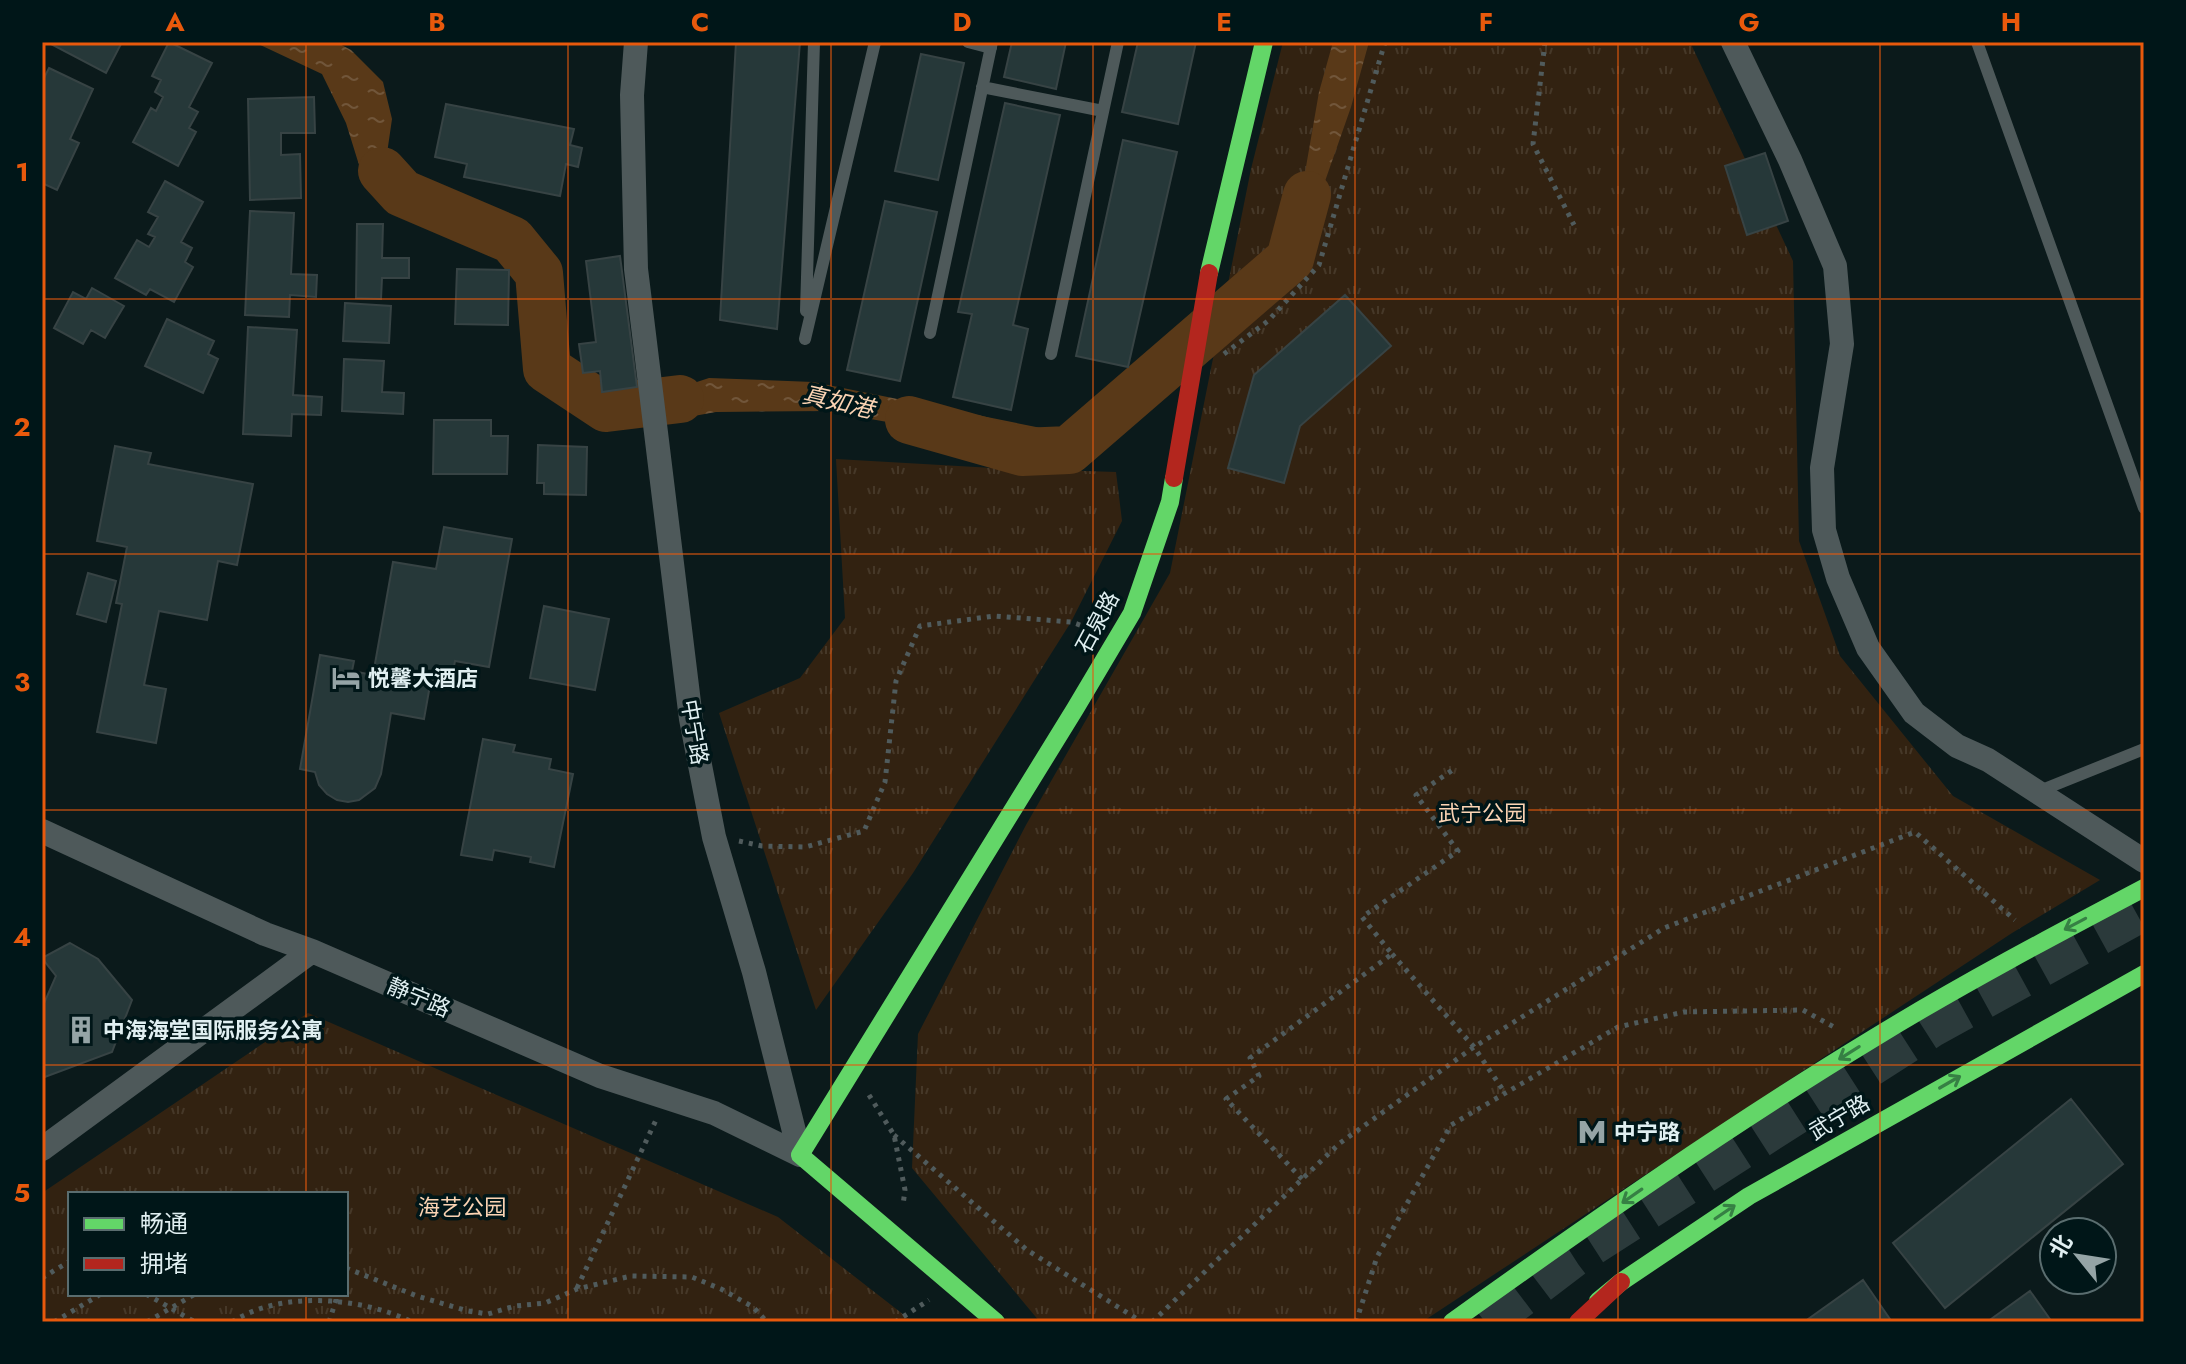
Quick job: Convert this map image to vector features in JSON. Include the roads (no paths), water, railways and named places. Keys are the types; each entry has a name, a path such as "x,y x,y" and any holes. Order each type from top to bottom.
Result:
{"main road":[{"name":"石泉路","path":"800,1155 1132,613 1170,502 1208,276 1264,42"},
{"path":"1452,1322 1738,1122 1911,1015 2144,888"},
{"name":"武宁路","path":"1570,1322 1621,1282 1749,1196 2144,974"},
{"path":"800,1155 996,1322"},
{"path":"1578,1322 1621,1282"}],"street":[{"name":"中宁路","path":"636,42 632,95 636,269 691,719 714,837 754,972 800,1155"},
{"path":"1733,42 1790,160 1835,266 1842,344 1822,468 1824,530 1838,578 1868,648 1914,713 1957,746 1988,760 2144,861"},
{"name":"静宁路","path":"42,831 265,934 312,951 600,1076 714,1113 800,1155"},
{"path":"42,1149 312,951"}],"lane":[{"path":"814,42 805,339 875,42"},
{"path":"930,333 992,45 968,42"},
{"path":"1051,354 1118,42"},
{"path":"1977,42 2144,508"},
{"path":"982,87 1103,111"},
{"path":"2037,792 2144,749"}],"water":[{"path":"254,42 336,42 351,50 383,82 392,119 384,174 428,204 512,240 552,267 547,369 606,408 624,406 709,378 813,382 1061,432 1177,335 1173,360 1149,401 1069,450 1001,446 971,437 826,411 716,412 610,431 537,383 525,341 522,274 503,255 427,225 364,181 346,123 322,74"},
{"path":"1333,42 1369,42 1351,107 1296,264 1221,345 1223,317 1290,259 1319,92"}],"waterway":[{"name":"真如港","path":"382,171 402,193 512,240 539,273 547,369 606,408 680,399"},
{"name":"真如港","path":"909,420 1022,452 1069,450 1290,259 1307,195"}],"tunnel":[{"path":"1485,1322 1572,1256 1930,1026 2144,908"}],"place":[{"name":"悦馨大酒店","path":"346,678"},
{"name":"中海海堂国际服务公寓","path":"81,1030"},
{"name":"中宁路","path":"1592,1132"}],"park label":[{"name":"武宁公园","path":"1482,813"},
{"name":"海艺公园","path":"462,1207"}]}
